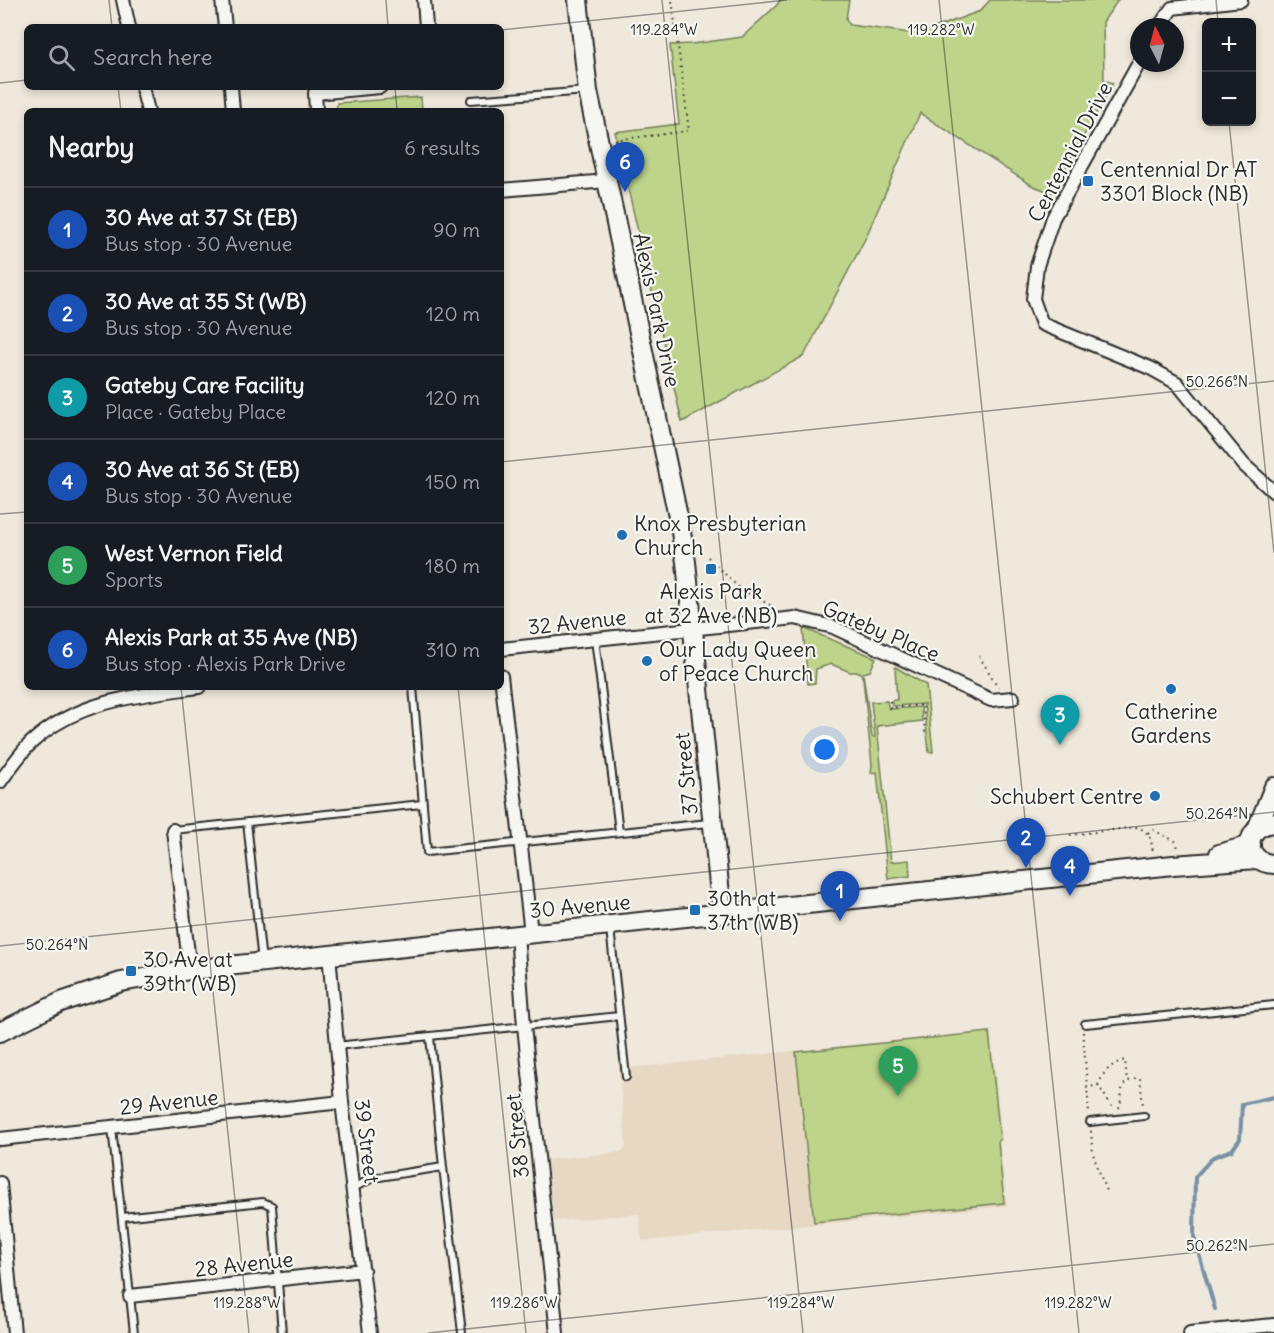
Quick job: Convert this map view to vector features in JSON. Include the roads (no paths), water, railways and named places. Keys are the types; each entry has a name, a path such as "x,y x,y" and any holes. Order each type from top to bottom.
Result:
{"street":[{"path":"123,0 128,24"},
{"path":"222,0 225,24"},
{"path":"424,0 426,24"},
{"name":"Alexis Park Drive","path":"578,0 588,91 680,526 694,629"},
{"path":"1165,18 1172,8 1241,0"},
{"name":"Centennial Drive","path":"1134,72 1053,218 1037,267 1033,299 1042,324 1150,368 1177,383 1244,465 1274,492"},
{"path":"143,90 146,108"},
{"path":"231,90 233,108"},
{"path":"316,108 315,93 348,90"},
{"path":"504,190 607,181"},
{"name":"Gateby Place","path":"694,629 795,618 833,627 991,700 1013,698"},
{"name":"32 Avenue","path":"504,649 694,629"},
{"name":"37 Street","path":"694,629 722,914"},
{"path":"0,782 32,742 70,714 101,703 181,690"},
{"name":"38 Street","path":"503,690 520,842 524,934 524,1026 557,1333"},
{"path":"1262,844 1274,787"},
{"path":"173,830 190,970"},
{"name":"30 Avenue","path":"0,1032 61,1002 121,982 190,970 722,914 1176,858 1262,844"},
{"name":"39 Street","path":"329,954 342,1102 370,1333"},
{"name":"29 Avenue","path":"0,1139 342,1102"},
{"path":"0,1183 14,1333"},
{"name":"28 Avenue","path":"130,1296 363,1270"},
{"path":"1190,1333 1274,1325"}],"lane":[{"path":"471,100 588,91"},
{"path":"595,639 619,831"},
{"path":"413,690 427,852 713,822"},
{"path":"173,830 422,804"},
{"path":"247,822 262,963"},
{"path":"610,926 626,1077"},
{"path":"1085,1024 1274,1005"},
{"path":"336,1046 619,1016"},
{"path":"430,1037 462,1333"},
{"path":"1090,1122 1144,1116"},
{"path":"112,1128 134,1333"},
{"path":"353,1188 373,1178 443,1167"},
{"path":"122,1217 263,1202 272,1206 282,1333"}],"waterway":[{"path":"1215,1309 1194,1237 1195,1177 1213,1157 1232,1150 1240,1139 1242,1104 1274,1097"}],"place":[{"name":"Centennial Dr AT 3301 Block (NB)","path":"1088,181"},
{"name":"Alexis Park at 35 Ave (NB)","path":"625,192"},
{"name":"Knox Presbyterian Church","path":"622,535"},
{"name":"Alexis Park at 32 Ave (NB)","path":"711,569"},
{"name":"Our Lady Queen of Peace Church","path":"647,661"},
{"name":"Catherine Gardens","path":"1171,689"},
{"name":"Gateby Care Facility","path":"1060,745"},
{"name":"Schubert Centre","path":"1155,796"},
{"name":"30 Ave at 35 St (WB)","path":"1026,868"},
{"name":"30 Ave at 36 St (EB)","path":"1070,896"},
{"name":"30th at 37th (WB)","path":"695,910"},
{"name":"30 Ave at 37 St (EB)","path":"840,921"},
{"name":"30 Ave at 39th (WB)","path":"131,971"},
{"name":"West Vernon Field","path":"898,1096"}]}
